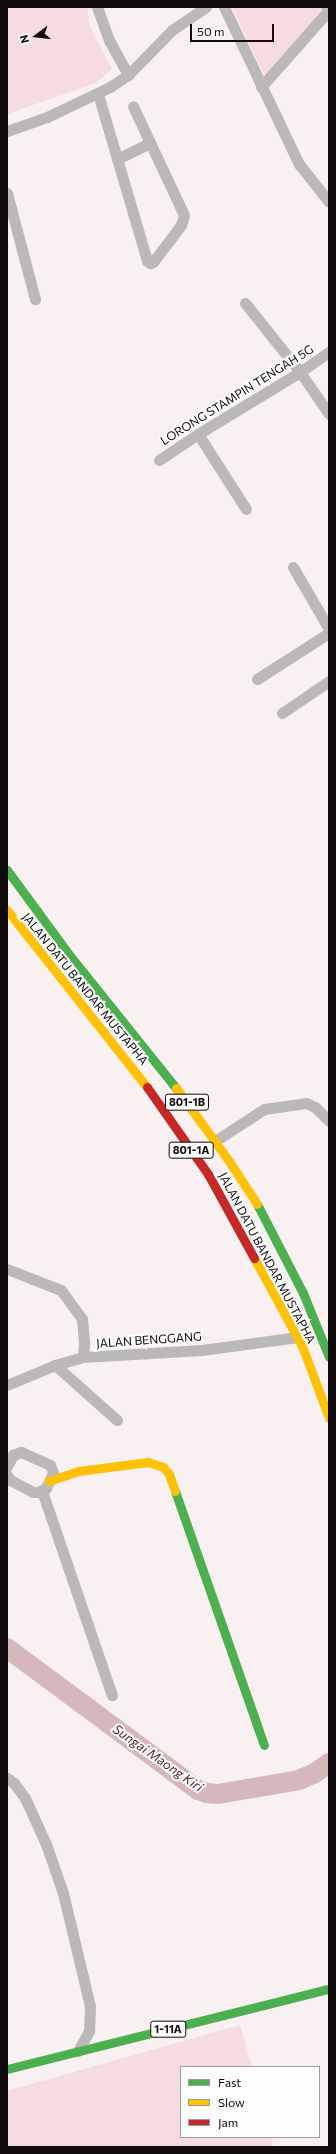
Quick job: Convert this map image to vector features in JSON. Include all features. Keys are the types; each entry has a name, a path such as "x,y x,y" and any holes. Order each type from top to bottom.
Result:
{"main road":[{"name":"JALAN DATU BANDAR MUSTAPHA","path":"7,870 71,957 178,1089 215,1141 266,1219 303,1293 329,1357"},
{"name":"JALAN DATU BANDAR MUSTAPHA","path":"7,910 139,1075 208,1174 298,1337 329,1418"},
{"path":"49,1481 78,1471 148,1462 163,1467 169,1474 264,1745"},
{"path":"312,1993 321,1982"},
{"name":"1-11A","path":"7,2069 329,1989"}],"street":[{"path":"96,7 110,42 128,75"},
{"path":"7,131 47,117 98,94 128,75 172,30 206,7"},
{"path":"224,7 299,164 329,202"},
{"path":"261,87 329,10 327,7"},
{"path":"98,94 147,262 153,262 184,221 184,215 133,106"},
{"path":"117,159 150,142"},
{"path":"7,193 12,234 35,299"},
{"path":"245,303 300,372 329,414"},
{"name":"LORONG STAMPIN TENGAH 5G","path":"159,460 198,434 300,372 329,352"},
{"path":"198,434 246,509"},
{"path":"293,567 329,629"},
{"path":"257,679 329,633"},
{"path":"282,713 329,681"},
{"path":"215,1141 264,1109 306,1103 315,1107 329,1121"},
{"path":"7,1269 61,1290 82,1319 84,1344 83,1357"},
{"name":"JALAN BENGGANG","path":"7,1385 55,1365 83,1357 202,1350 298,1337"},
{"path":"55,1365 117,1420"},
{"path":"50,1464 53,1473 46,1488 42,1491 33,1492 9,1464 24,1453 50,1464 78,1471"},
{"path":"42,1491 112,1695"},
{"path":"7,1778 14,1783 25,1798 46,1844 63,1893 90,2006 89,2031 78,2051"}],"shaded area":[{"path":"7,7 87,7 90,27 112,69 96,83 7,114"},
{"path":"232,7 329,7 329,20 271,84 259,65"},
{"path":"240,2025 252,2066 180,2066 180,2138 271,2138 273,2147 7,2147 7,2091"}],"waterway":[{"name":"Sungai Maong Kiri","path":"7,1648 198,1790 218,1794 299,1780 315,1773 329,1763"}],"traffic: fast":[{"path":"7,870 71,957 176,1088"},
{"path":"257,1204 303,1293 329,1357"},
{"path":"175,1491 264,1745"},
{"path":"7,2069 329,1989"}],"traffic: slow":[{"path":"7,910 147,1087"},
{"path":"176,1088 229,1161 257,1204"},
{"path":"254,1258 302,1346 329,1418"},
{"path":"49,1481 78,1471 148,1462 163,1467 169,1474 175,1491"}],"traffic: jam":[{"path":"147,1087 208,1174 254,1258"}]}
